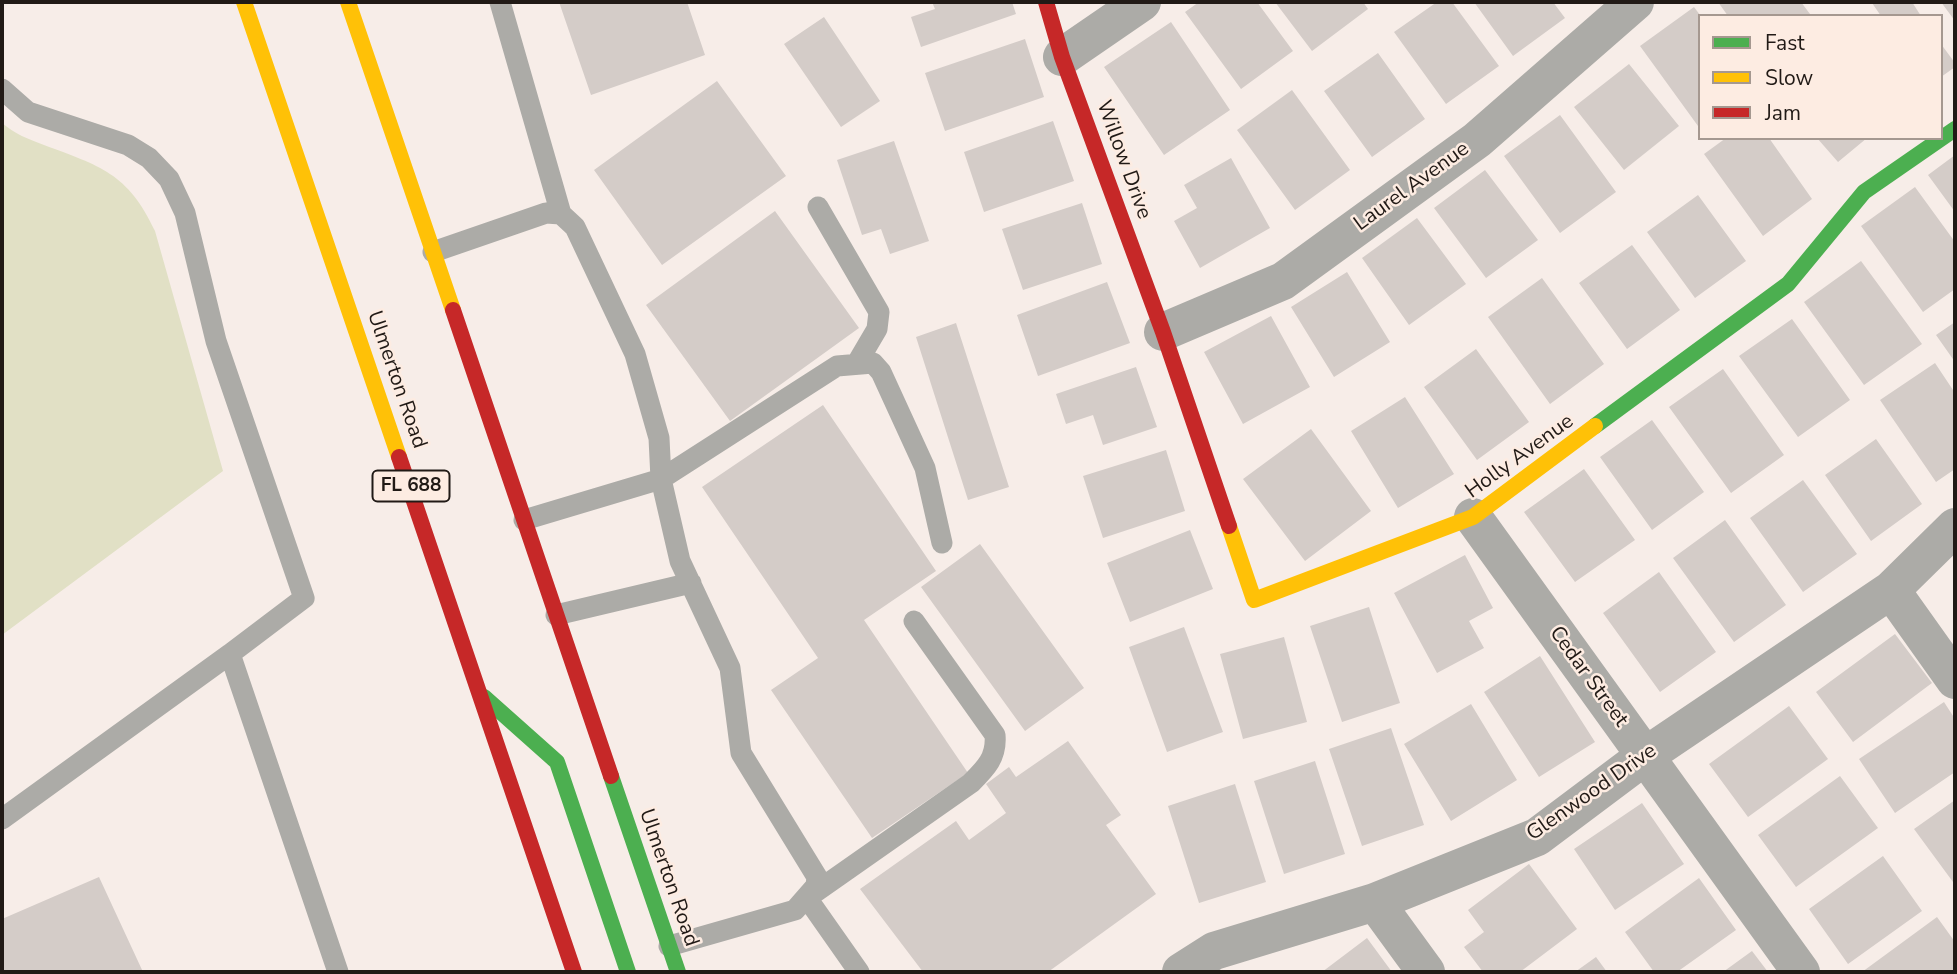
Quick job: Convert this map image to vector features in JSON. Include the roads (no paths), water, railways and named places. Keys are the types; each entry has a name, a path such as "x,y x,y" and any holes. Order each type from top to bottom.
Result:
{"main road":[{"name":"Ulmerton Road","path":"244,2 482,695 574,972"},
{"name":"Ulmerton Road","path":"348,2 678,972"},
{"name":"Willow Drive","path":"1046,2 1062,57 1163,332"},
{"name":"Holly Avenue","path":"1163,332 1254,600 1473,517 1788,284 1864,192 1939,140"},
{"path":"482,695 557,762 628,972"}],"street":[{"path":"1062,57 1142,2"},
{"name":"Laurel Avenue","path":"1163,332 1283,281 1477,140 1635,2"},
{"name":"Cedar Street","path":"1473,517 1801,972"},
{"name":"Glenwood Drive","path":"1181,972 1214,951 1375,902 1537,836 1644,756 1891,590 1955,527"},
{"path":"1891,590 1955,680"},
{"path":"1375,902 1426,972"}],"lane":[{"path":"500,2 561,214 575,227 635,354 659,438 661,479 680,561 730,668 741,753 817,877 816,886 795,910 669,946"},
{"path":"2,89 29,112 128,145 149,158 169,179 185,213 216,341 304,598 2,819"},
{"path":"818,207 879,312 877,329 857,363"},
{"path":"433,252 546,213 561,214"},
{"path":"524,520 661,479 837,366 873,363 881,372 925,468 942,543"},
{"path":"556,615 691,583"},
{"path":"807,898 971,783 988,765 996,748 995,735 914,621"},
{"path":"230,654 338,972"},
{"path":"807,898 859,972"}]}
